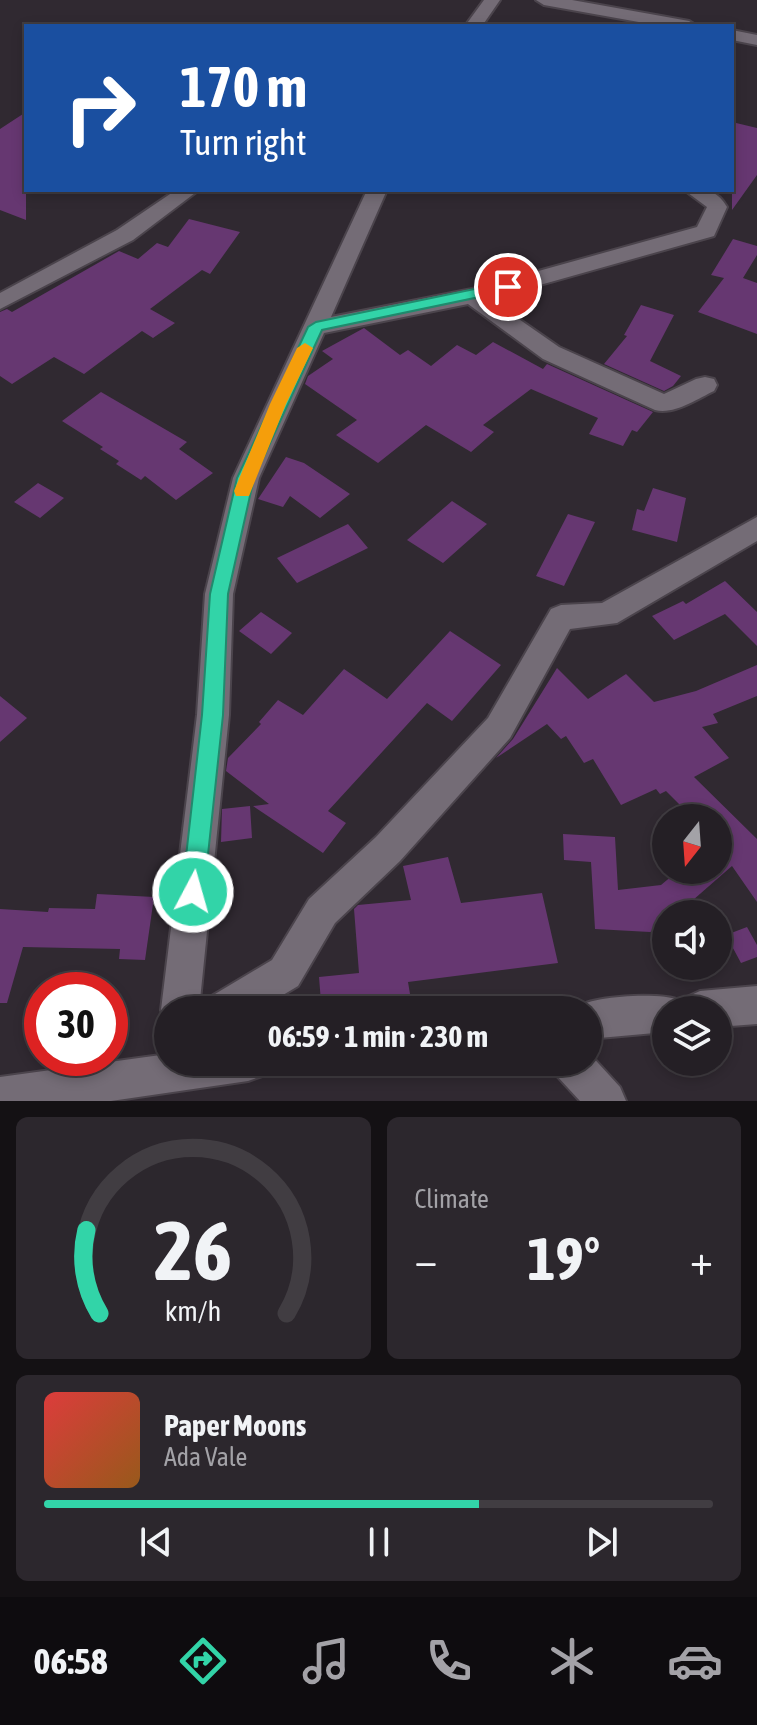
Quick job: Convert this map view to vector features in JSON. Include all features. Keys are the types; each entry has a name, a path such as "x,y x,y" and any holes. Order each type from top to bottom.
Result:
{"street":[{"path":"474,24 492,0"},
{"path":"544,0 678,24"},
{"path":"734,35 757,40"},
{"path":"0,302 125,235 186,192"},
{"path":"182,996 213,715 219,594 246,478 376,192"},
{"path":"316,327 471,296 706,231 717,207 712,198 698,192"},
{"path":"471,296 551,353 664,404 705,385"},
{"path":"246,996 285,973 322,911 388,849 499,728 561,617 607,615 757,528"},
{"path":"732,1007 757,1005"},
{"path":"602,1019 652,1014"},
{"path":"0,1097 154,1070"},
{"path":"584,1076 606,1101"}],"building":[{"path":"24,113 26,220 0,210 0,129"},
{"path":"734,122 757,128 757,175 732,210"},
{"path":"189,219 240,232 210,274 202,270 150,309 175,323 153,338 142,331 84,374 54,357 12,384 0,376 0,312 7,309 12,312 119,251 138,259 157,243 168,247"},
{"path":"733,239 757,246 757,255 743,278 757,283 757,334 698,312 724,278 711,275"},
{"path":"641,305 674,315 650,361 681,376 664,391 604,364 627,336 624,335"},
{"path":"364,328 400,355 408,350 431,366 457,345 476,355 493,342 543,369 547,364 653,412 637,432 632,430 623,446 589,434 598,418 531,389 483,425 494,432 471,452 426,425 378,463 336,435 357,420 305,384 308,376 333,359 322,351"},
{"path":"101,392 187,442 179,449 213,473 176,500 145,476 141,480 116,464 119,461 100,449 103,447 62,421"},
{"path":"286,457 304,463 350,494 320,518 290,496 283,507 258,499"},
{"path":"38,483 64,498 40,518 14,502"},
{"path":"653,488 686,498 677,542 632,530 637,509 644,511"},
{"path":"452,501 487,524 443,563 407,540"},
{"path":"568,514 595,522 564,586 536,576"},
{"path":"348,524 368,548 297,583 277,558"},
{"path":"725,581 757,612 757,646 725,614 674,640 652,616 683,601 686,604"},
{"path":"261,612 292,633 271,654 239,631"},
{"path":"450,631 501,665 452,721 427,703 328,811 346,823 323,853 253,806 269,804 226,771 228,758 261,724 259,722 278,700 303,715 344,669 387,699"},
{"path":"757,665 757,696 713,714 718,723 702,727 729,758 694,777 721,804 679,804 666,791 660,794 656,789 621,805 593,759 584,763 566,736 561,739 547,724 496,758 513,739 557,668 588,699 626,674 654,702 696,691"},
{"path":"0,696 27,718 0,742"},
{"path":"250,806 252,838 221,842 222,809"},
{"path":"732,814 757,839 757,902 732,866"},
{"path":"563,834 615,837 618,890 711,884 693,900 652,900 652,932 595,929 591,862 564,860"},
{"path":"448,857 461,903 542,893 558,963 408,982 410,994 321,996 319,977 359,973 354,909 358,905 411,900 403,866"},
{"path":"97,894 154,897 145,960 119,959 120,949 23,947 7,1003 0,1003 0,909 48,912 49,908 95,909"},
{"path":"747,927 757,945 757,957 741,963 732,946 732,933"}],"slow traffic":[{"path":"243,491 278,404 305,348"}],"route":[{"path":"193,892 213,715 219,594 246,478 316,327 508,287"}]}
